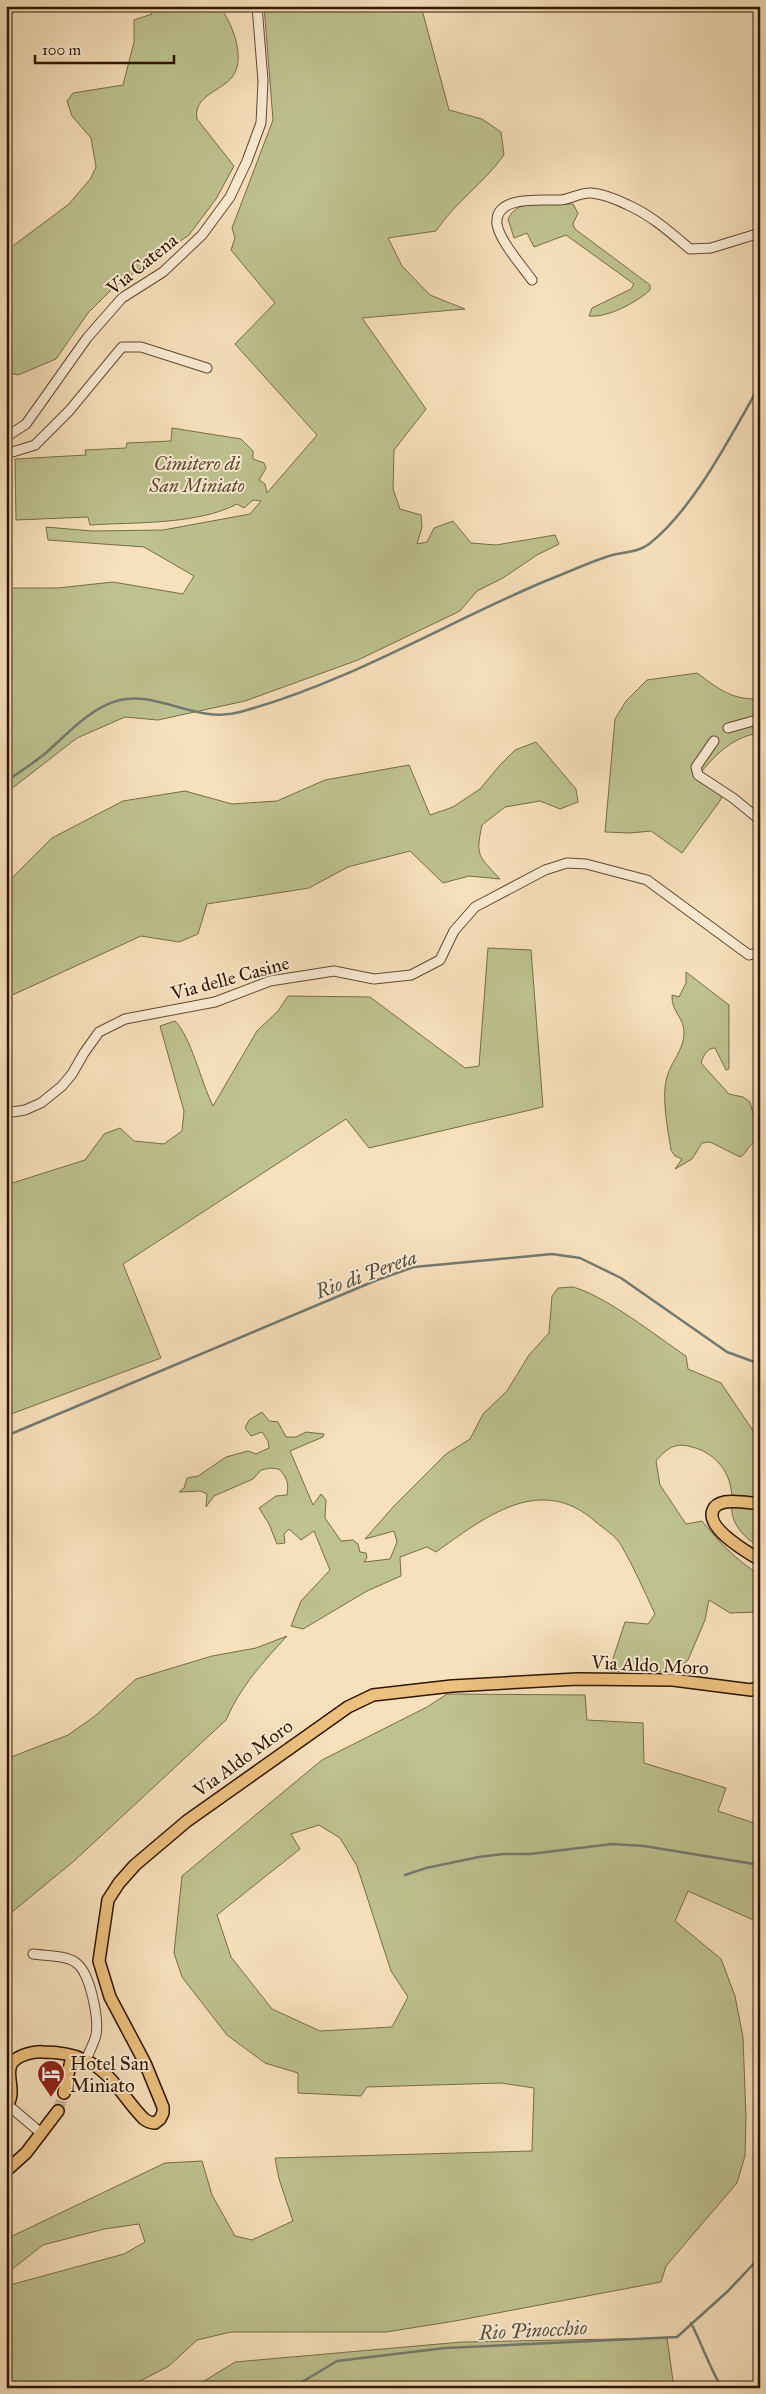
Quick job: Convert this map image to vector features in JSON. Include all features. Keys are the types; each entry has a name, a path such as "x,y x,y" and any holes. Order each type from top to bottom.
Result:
{"main road":[{"path":"760,1504 726,1502 713,1507 712,1513 712,1518 718,1529 735,1545 760,1560"},
{"name":"Via Aldo Moro","path":"7,2106 13,2088 10,2069 16,2059 36,2051 86,2060 112,2080 145,2120 155,2123 160,2119 163,2113 158,2092 145,2062 110,1997 99,1961 108,1900 134,1865 186,1821 348,1707 374,1695 452,1686 530,1681 673,1680 752,1690 760,1687"},
{"path":"64,2093 72,2056"},
{"path":"6,2171 26,2153 58,2111"}],"street":[{"name":"Via Catena","path":"6,437 26,424 86,338 122,298 163,272 202,235 230,197 247,161 260,123 262,81 257,6"},
{"path":"532,280 500,234 496,223 500,213 512,203 529,200 562,200 591,193 627,204 652,219 690,250 712,248 760,233"},
{"path":"6,454 35,445 69,411 122,347 140,347 207,368"},
{"path":"728,728 760,719"},
{"path":"714,741 696,768 698,775 733,798 760,820"},
{"name":"Via delle Casine","path":"6,1113 25,1110 41,1103 62,1086 72,1074 99,1032 125,1020 215,1002 270,981 334,971 374,979 411,975 440,960 454,931 476,907 545,870 567,863 586,864 647,880 750,955 760,952"},
{"path":"34,1954 73,1960 82,1967 87,1977 95,2012 96,2033 86,2060"},
{"path":"7,2106 41,2133"}],"green space":[{"path":"151,6 219,6 233,30 238,50 237,68 228,81 209,94 199,104 197,119 234,166 216,199 189,235 114,287 88,313 56,359 18,375 6,372 6,251 69,204 91,178 96,167 91,138 72,116 67,101 73,93 123,85 134,42 134,20 152,14"},
{"name":"Cimitero di San Miniato","path":"264,6 421,6 449,110 482,119 501,132 504,155 452,210 436,231 388,238 402,266 430,295 465,309 362,318 426,409 394,450 393,489 400,509 421,515 422,527 417,544 427,542 434,528 453,521 471,543 496,545 555,535 559,544 537,555 503,578 477,591 460,611 358,660 245,701 158,720 125,717 77,738 6,793 6,588 58,588 113,582 183,594 194,576 144,547 48,540 46,527 92,531 163,530 250,514 261,501 253,500 244,508 237,504 203,516 165,521 90,525 88,517 16,520 15,459 86,455 85,450 126,448 127,443 171,441 172,428 241,439 253,451 253,459 264,463 266,468 259,480 265,484 267,493 317,435 235,344 275,303 231,250 235,238 232,228 273,120"},
{"path":"539,204 573,204 578,213 573,224 575,229 650,285 650,290 621,309 604,315 589,316 592,308 631,289 634,284 566,235 534,247 527,233 514,238 508,219 511,214 517,208"},
{"path":"697,673 719,689 733,695 741,698 760,699 760,733 735,741 714,757 702,771 722,798 682,853 651,831 630,833 605,832 615,719 626,701 647,680"},
{"path":"536,742 576,789 578,802 560,809 540,801 505,807 482,825 479,844 480,855 500,879 469,876 443,883 410,851 348,867 309,888 207,904 198,934 179,942 141,936 6,998 6,884 52,838 123,801 185,791 232,804 277,801 325,780 409,765 430,815 453,807 480,789 515,750"},
{"path":"488,948 531,950 543,1107 369,1148 346,1119 123,1264 161,1358 6,1416 6,1185 85,1160 104,1134 120,1128 134,1141 164,1144 182,1131 184,1111 160,1026 175,1021 181,1028 213,1106 257,1031 278,1011 288,996 370,997 465,1068 479,1066"},
{"path":"686,972 729,1005 729,1069 726,1070 715,1048 712,1048 704,1055 701,1063 729,1094 743,1097 750,1102 758,1131 760,1129 760,1145 755,1142 740,1157 710,1142 702,1143 692,1159 675,1169 682,1159 675,1156 671,1150 666,1113 665,1085 671,1066 682,1045 684,1034 684,1028 672,1001 672,995 679,997 686,983"},
{"path":"573,1287 615,1308 686,1356 688,1369 721,1383 760,1441 760,1547 745,1536 736,1524 732,1513 732,1493 729,1481 723,1468 712,1457 699,1449 681,1445 672,1447 656,1461 660,1485 686,1524 702,1521 728,1550 760,1575 760,1612 730,1613 709,1600 705,1620 688,1660 675,1672 609,1671 625,1622 648,1624 655,1614 635,1570 619,1542 596,1522 575,1508 554,1501 533,1501 493,1514 436,1552 427,1547 400,1557 401,1576 367,1591 303,1629 291,1626 301,1601 330,1570 314,1531 301,1540 289,1529 284,1534 285,1543 277,1544 269,1524 259,1508 276,1496 287,1495 287,1481 279,1469 261,1470 253,1479 214,1496 206,1507 207,1494 201,1491 179,1492 184,1488 187,1478 198,1476 226,1457 248,1451 256,1454 269,1448 268,1441 262,1432 251,1436 245,1428 249,1420 262,1412 269,1421 278,1422 286,1437 296,1437 306,1432 324,1434 323,1437 290,1451 313,1505 321,1494 326,1500 325,1518 341,1541 353,1540 358,1544 360,1552 366,1553 367,1558 364,1562 390,1559 397,1542 394,1531 365,1539 394,1506 446,1454 470,1439 483,1414 507,1391 529,1355 549,1333 552,1296 558,1288"},
{"path":"287,1636 245,1686 226,1720 74,1861 6,1917 6,1759 68,1735 95,1716 136,1679 212,1656 256,1648"},
{"path":"447,1694 585,1695 587,1720 643,1723 644,1763 726,1788 718,1811 760,1825 760,1923 688,1891 675,1921 721,1959 735,1996 743,2037 746,2118 745,2156 737,2183 666,2266 661,2282 455,2321 386,2332 231,2332 197,2340 169,2366 127,2388 6,2388 6,2286 124,2254 145,2242 139,2224 104,2229 43,2245 6,2274 6,2239 165,2163 202,2161 212,2195 235,2236 252,2240 293,2221 279,2179 275,2158 532,2151 534,2088 501,2083 367,2087 361,2096 298,2093 298,2073 265,2063 227,2035 182,1977 174,1953 182,1876 322,1760 427,1707","holes":["319,1825 340,1838 357,1866 391,1971 408,1997 392,2027 320,2031 272,2009 231,1957 217,1915 300,1849 291,1834"]},
{"path":"667,2338 674,2388 198,2388 201,2383 235,2362 462,2342"}],"waterway":[{"path":"6,781 42,756 99,708 109,703 134,698 208,714 224,715 240,712 318,686 505,599 582,566 612,555 644,547 666,529 696,491 724,448 760,385"},
{"name":"Rio di Pereta","path":"6,1436 377,1280 414,1267 552,1254 580,1258 621,1278 727,1352 760,1364"},
{"path":"405,1875 426,1868 479,1857 503,1854 530,1854 612,1844 644,1846 760,1865"},
{"name":"Rio Pinocchio","path":"283,2388 297,2385 337,2361 445,2348 677,2337 728,2291 760,2257"},
{"path":"691,2323 722,2388"}],"tunnel":[{"path":"58,2111 64,2093"}],"place":[{"name":"Hotel San Miniato","path":"51,2098"}]}
